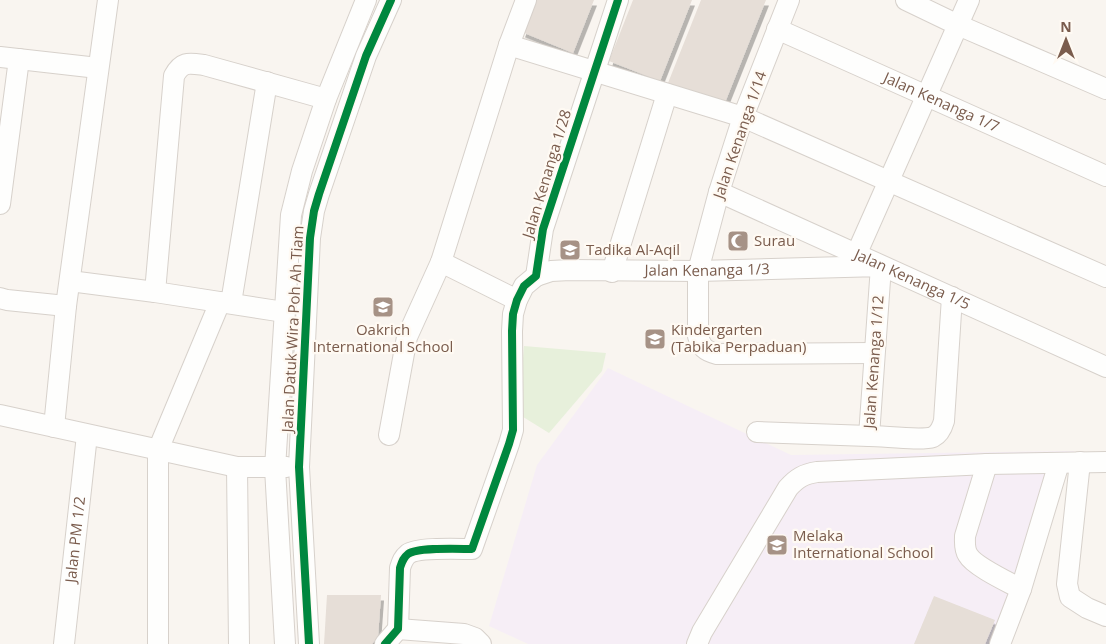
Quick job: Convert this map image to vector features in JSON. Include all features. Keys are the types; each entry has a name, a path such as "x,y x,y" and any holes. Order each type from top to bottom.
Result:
{"street":[{"path":"54,427 66,306 108,0"},
{"name":"Jalan Datuk Wira Poh Ah Tiam","path":"285,644 275,468 290,228 294,199 326,99 366,0"},
{"name":"Jalan Datuk Wira Poh Ah Tiam","path":"309,644 299,467 310,238 314,211 366,56 391,0"},
{"path":"389,434 407,337 441,262 509,45 526,0"},
{"name":"Jalan Kenanga 1/28","path":"536,276 543,229 618,0"},
{"name":"Jalan Kenanga 1/14","path":"789,0 743,117 719,192 698,271 698,336 701,345 708,352 717,354 874,352"},
{"path":"906,0 958,25 1106,89"},
{"path":"856,255 970,0"},
{"name":"Jalan Kenanga 1/7","path":"777,29 1106,176"},
{"path":"509,45 743,117 1106,277"},
{"path":"0,204 9,58 98,68"},
{"path":"155,292 174,76 178,68 189,63 204,65 326,99"},
{"path":"158,644 158,450 225,303 268,82"},
{"path":"612,272 667,94"},
{"name":"Jalan Kenanga 1/5","path":"719,192 1106,367"},
{"path":"441,262 517,300"},
{"name":"Jalan Kenanga 1/3","path":"536,276 551,271 698,271 881,266"},
{"name":"Jalan Kenanga 1/12","path":"757,432 870,436 881,266"},
{"path":"385,644 398,629 400,568 403,559 409,553 418,550 472,549 510,444 514,416 513,314 524,286 536,276"},
{"path":"70,282 155,292 284,312"},
{"path":"870,436 925,438 934,436 941,430 944,421 952,297"},
{"path":"0,298 66,306"},
{"path":"0,415 237,467 299,467"},
{"name":"Jalan PM 1/2","path":"64,644 87,434"},
{"path":"1080,462 1067,584 1070,597 1087,608 1106,616"},
{"path":"698,644 702,632 788,488 796,479 806,474 987,464 1106,462"},
{"path":"1000,644 1020,589 1059,463"},
{"path":"987,464 965,536 964,546 968,556 1020,589"},
{"path":"237,467 239,644"},
{"path":"398,629 464,634 475,638 481,644"}],"shaded area":[{"name":"Melaka International School","path":"608,368 791,455 1074,451 1006,644 528,644 489,626 537,465"}],"green space":[{"path":"524,346 606,353 602,371 549,433 520,415 519,406"}],"building":[{"path":"535,0 594,0 573,53 522,32"},
{"path":"633,0 692,0 660,81 609,61"},
{"path":"701,0 766,0 724,105 668,83"},
{"path":"327,595 381,595 378,637 372,644 324,644"},
{"path":"934,596 995,620 985,644 914,644"}],"cycle path":[{"path":"309,644 299,467 310,238 319,194 366,56 391,0"},
{"path":"385,644 398,629 400,568 406,556 413,552 429,549 472,549 513,430 513,314 524,286 536,276 543,229 618,0"}],"place":[{"name":"Surau","path":"738,241"},
{"name":"Tadika Al-Aqil","path":"570,250"},
{"name":"Oakrich International School","path":"383,307"},
{"name":"Kindergarten (Tabika Perpaduan)","path":"655,339"},
{"name":"Melaka International School","path":"777,545"}]}
